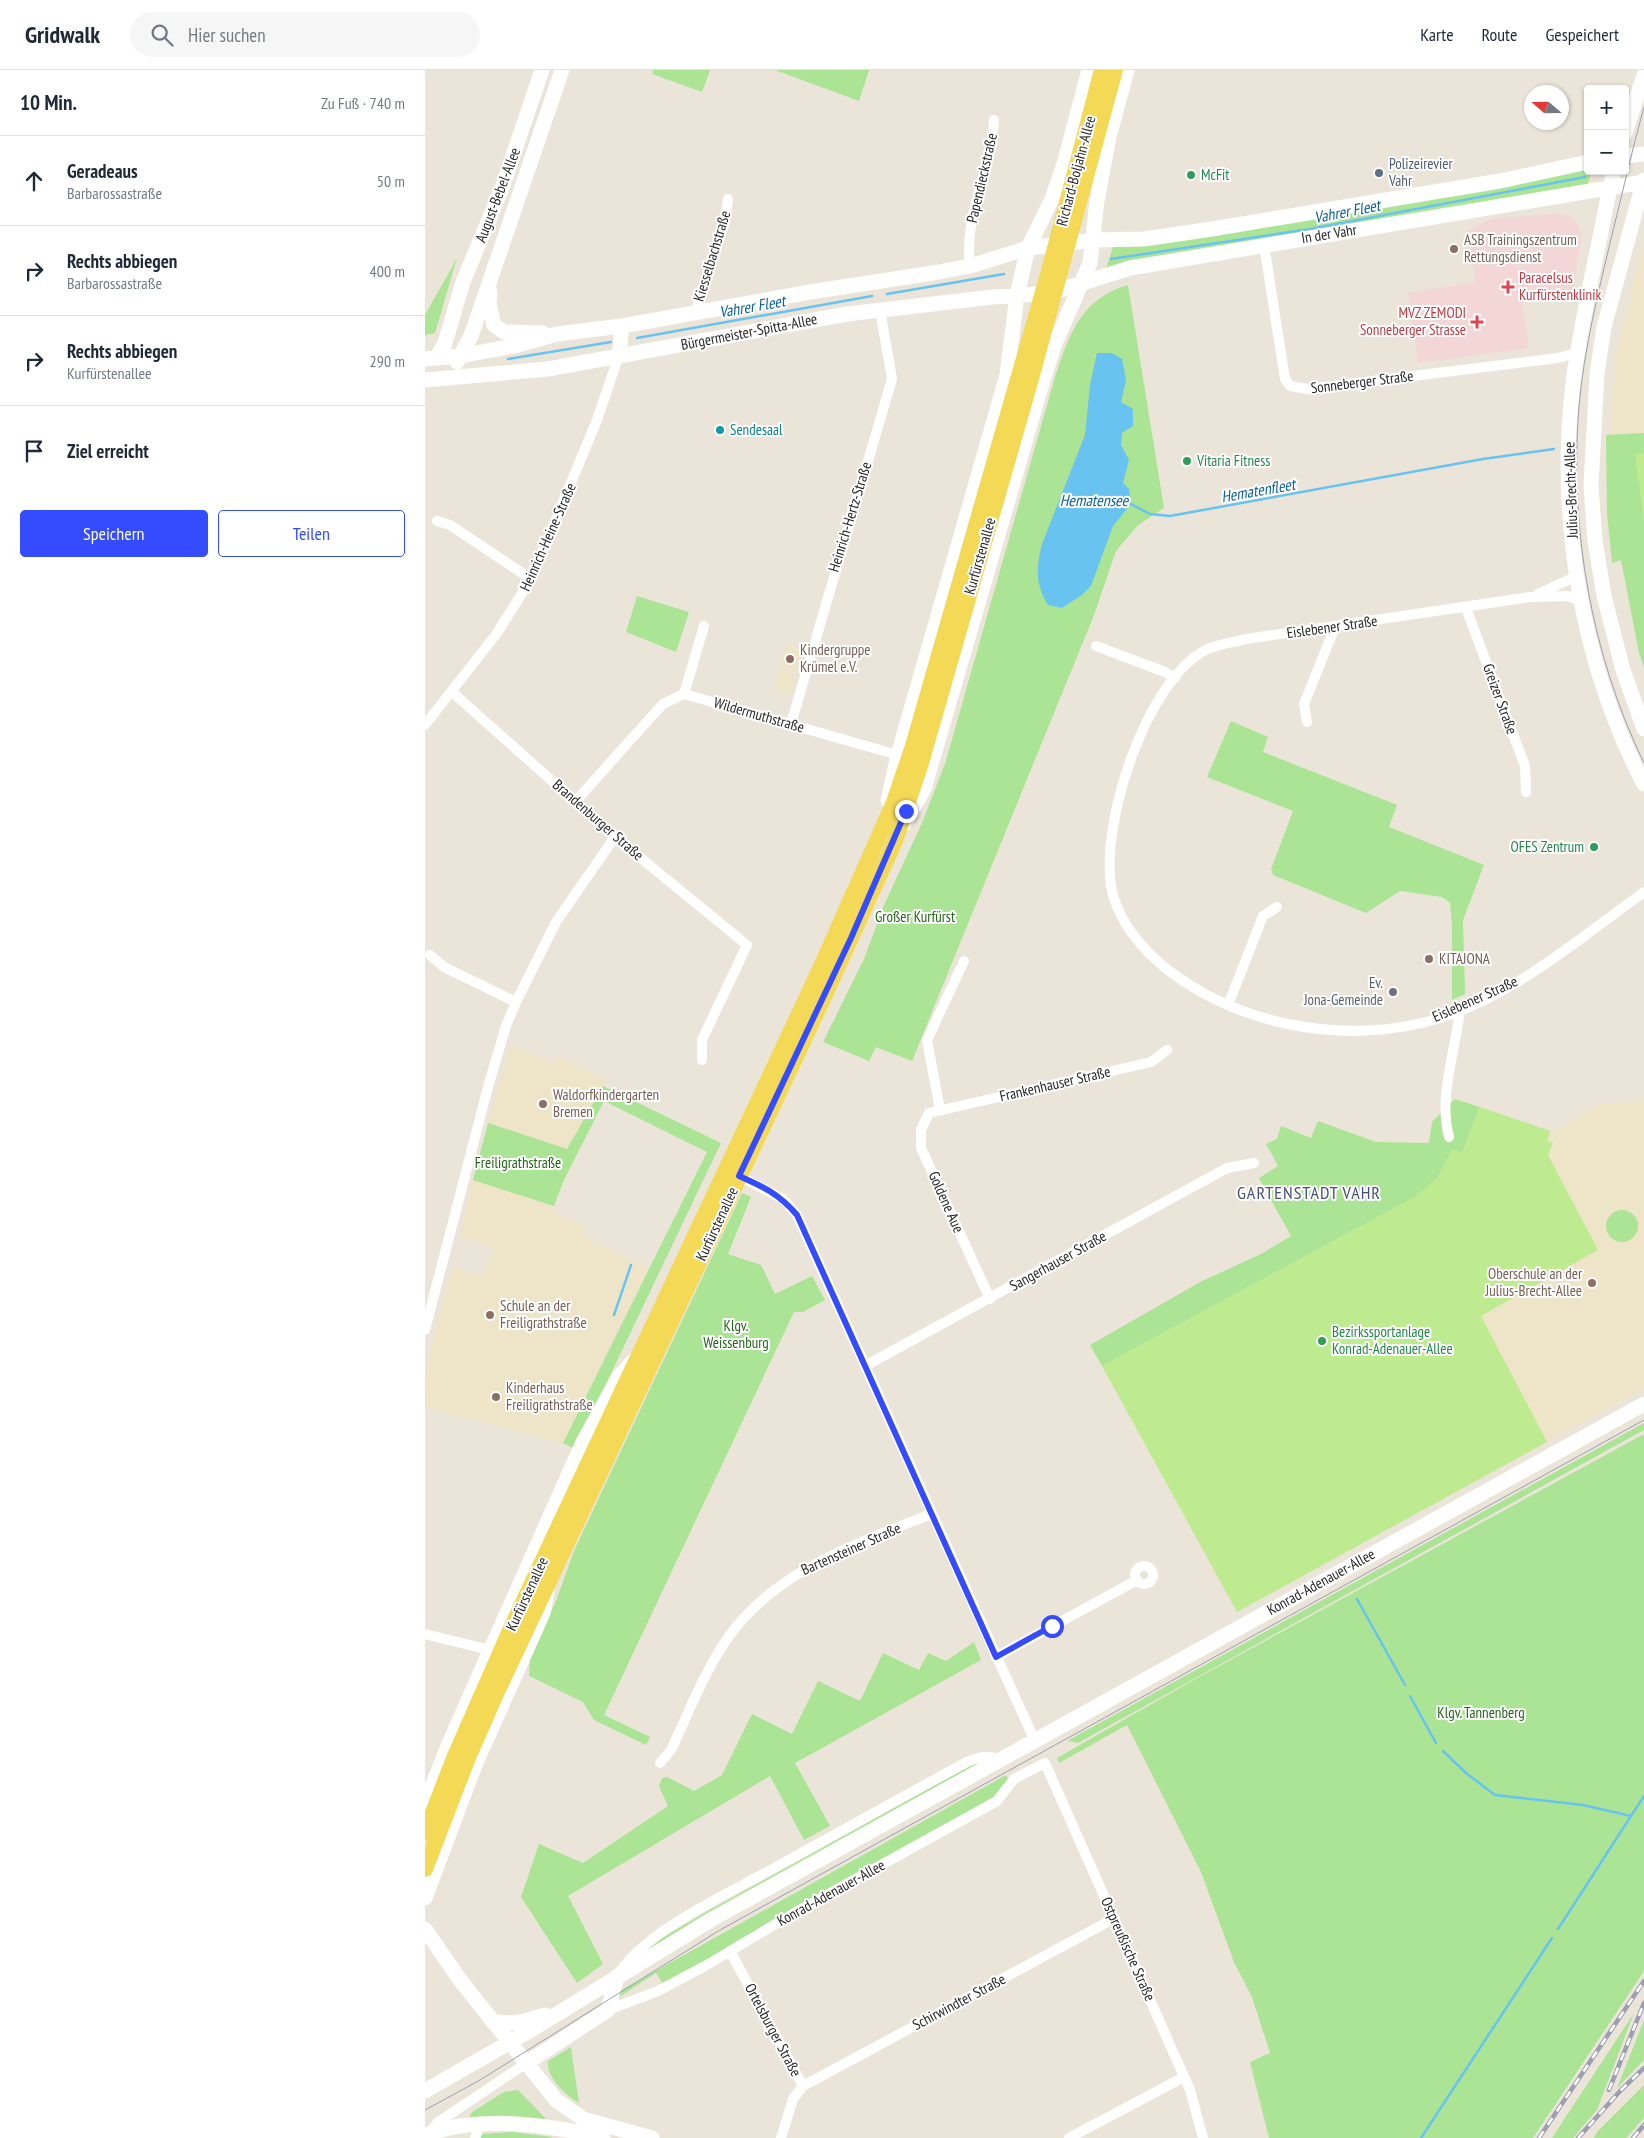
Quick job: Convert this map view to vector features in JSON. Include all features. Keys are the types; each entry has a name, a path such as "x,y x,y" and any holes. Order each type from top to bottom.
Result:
{"main road":[{"name":"August-Bebel-Allee","path":"430,358 445,343 463,282 502,188 542,70"},
{"name":"August-Bebel-Allee","path":"460,356 471,336 491,281 562,70"},
{"name":"Richard-Boljahn-Allee","path":"1017,295 1028,248 1052,199 1061,173 1089,70"},
{"name":"Richard-Boljahn-Allee","path":"1055,271 1102,70"},
{"name":"Richard-Boljahn-Allee","path":"1055,271 1115,70"},
{"name":"Richard-Boljahn-Allee","path":"1082,284 1090,263 1097,202 1105,156 1127,70"},
{"path":"1626,130 1644,75"},
{"path":"1629,156 1644,154"},
{"name":"In der Vahr","path":"1094,240 1144,239 1212,229 1500,180 1584,163"},
{"name":"Julius-Brecht-Allee","path":"1612,175 1577,353 1572,393 1568,462 1571,536 1581,601 1592,649 1629,753 1644,784"},
{"name":"In der Vahr","path":"1017,295 1051,293 1130,268 1644,182"},
{"name":"Julius-Brecht-Allee","path":"1644,182 1604,327 1597,374 1591,486 1595,541 1604,596 1623,670 1644,729"},
{"path":"502,188 520,194"},
{"name":"Bürgermeister-Spitta-Allee","path":"427,379 548,369 847,314 877,296 1028,248 1094,240"},
{"name":"Kurfürstenallee","path":"425,1869 467,1760 739,1176 921,763 988,506 1055,271"},
{"name":"August-Bebel-Allee","path":"491,281 489,304 494,325 504,332 557,334"},
{"name":"Kurfürstenallee","path":"425,1833 483,1690 821,967 888,835 924,789 1041,387 1054,346 1082,284"},
{"name":"Bürgermeister-Spitta-Allee","path":"430,358 460,356 514,346 557,334 695,314 810,292 877,296 1017,295"},
{"name":"Kurfürstenallee","path":"888,835 897,756 1007,375 1017,295"},
{"name":"August-Bebel-Allee","path":"453,320 454,342 460,356 476,376"},
{"path":"619,355 622,326"},
{"path":"427,379 447,372 455,366 460,356"},
{"name":"Kurfürstenallee","path":"425,1804 490,1650 583,1442 618,1378 637,1358"},
{"name":"Konrad-Adenauer-Allee","path":"425,2091 556,2015 714,1918 1034,1739 1644,1404"},
{"name":"Kurfürstenallee","path":"425,1898 475,1765 543,1614 550,1579"},
{"path":"425,1928 460,1980 525,2064 556,2100 570,2112 587,2120 652,2138"},
{"path":"608,2010 617,1976"},
{"name":"Konrad-Adenauer-Allee","path":"525,2064 608,2010"},
{"path":"493,2022 517,2023 541,2015 556,2015"},
{"path":"428,2134 481,2123 511,2124 603,2138"}],"street":[{"name":"Papendieckstraße","path":"970,266 968,252 970,224 993,139 994,120"},
{"name":"Kiesselbachstraße","path":"695,314 725,222 728,199"},
{"name":"Sonneberger Straße","path":"1264,245 1285,379 1290,386 1308,388 1548,359 1577,353"},
{"name":"Heinrich-Hertz-Straße","path":"791,724 892,379 877,296"},
{"name":"Heinrich-Heine-Straße","path":"425,725 497,632 531,578 580,463 619,355"},
{"path":"437,521 450,525 531,578"},
{"name":"Eislebener Straße","path":"1530,597 1564,584 1577,576"},
{"name":"Eislebener Straße","path":"1581,601 1568,596 1530,597 1466,608 1246,639 1209,648 1189,663 1175,678 1144,726 1123,782 1110,860 1113,896 1133,935 1147,952 1192,986 1228,1005 1297,1026 1345,1030 1422,1022 1461,1009 1529,974 1644,892"},
{"name":"Greizer Straße","path":"1466,608 1525,766 1526,792"},
{"path":"576,801 663,704 684,694 704,626"},
{"path":"1307,722 1304,704 1335,627"},
{"path":"1096,646 1165,672 1175,678"},
{"name":"Brandenburger Straße","path":"452,692 615,837 747,945 702,1040 702,1060"},
{"name":"Wildermuthstraße","path":"684,694 897,756"},
{"path":"425,1330 487,1087 516,1002 556,922 615,837"},
{"path":"1228,1005 1263,916 1277,907"},
{"path":"430,955 444,967 516,1002"},
{"path":"940,1110 927,1040 964,961"},
{"path":"1449,1136 1444,1120 1461,1009"},
{"name":"Frankenhauser Straße","path":"940,1110 1151,1062 1167,1050"},
{"name":"Goldene Aue","path":"940,1110 929,1113 921,1130 921,1148 990,1299"},
{"name":"Sangerhauser Straße","path":"865,1366 1227,1168 1254,1164"},
{"path":"739,1176 763,1186 783,1199 797,1215 1034,1739"},
{"name":"Bartensteiner Straße","path":"660,1763 671,1750 725,1642 753,1608 780,1584 803,1569 931,1514"},
{"path":"996,1657 1137,1580"},
{"path":"425,1634 490,1650"},
{"name":"Ostpreußische Straße","path":"1045,1764 1184,2077 1195,2106 1203,2138"},
{"name":"Konrad-Adenauer-Allee","path":"608,2010 658,1991 997,1801 1015,1779 1045,1764"},
{"name":"Schirwindter Straße","path":"803,2086 1115,1918"},
{"name":"Ortelsburger Straße","path":"731,1950 803,2086 793,2098 781,2138"},
{"name":"Konrad-Adenauer-Allee","path":"428,2134 437,2123 525,2064"},
{"path":"1069,2138 1184,2077"},
{"path":"475,2138 481,2123"}],"shaded area":[{"name":"Paracelsus Kurfürstenklinik","path":"1558,213 1573,217 1582,235 1571,301 1550,298 1522,303 1529,348 1418,363 1408,293 1475,282 1468,230 1492,219"},
{"path":"1644,241 1644,433 1610,435 1617,350"},
{"name":"Kindergruppe Krümel e.V.","path":"786,645 801,649 795,673 779,668"},
{"name":"Kindergruppe Krümel e.V.","path":"779,670 792,674 791,677 795,678 791,695 773,691"},
{"name":"Waldorfkindergarten Bremen","path":"512,1044 554,1064 559,1057 607,1079 567,1149 488,1123"},
{"name":"Oberschule an der Julius-Brecht-Allee","path":"1644,1095 1644,1388 1547,1442 1481,1316 1598,1250 1548,1155 1553,1143 1546,1141 1550,1131 1553,1132 1597,1105 1642,1100"},
{"path":"473,1180 554,1206 552,1211 586,1227 582,1235 649,1268 563,1443 425,1407 425,1372 453,1266 482,1277 493,1248 460,1236"}],"green space":[{"path":"653,70 710,70 702,92 652,74"},
{"path":"775,70 869,70 859,101"},
{"path":"1584,168 1584,175 1590,175 1588,184 1535,193 1506,201 1106,269 1113,247 1184,238"},
{"path":"457,258 435,333 425,335 425,315"},
{"name":"Großer Kurfürst","path":"1128,285 1164,508 1138,525 1116,551 1094,615 912,1061 876,1047 869,1061 823,1042 864,959 884,905 922,823 945,764 1055,377 1066,347 1079,320 1088,309 1112,291"},
{"path":"1644,433 1644,667 1639,653 1621,560 1612,563 1607,514 1606,435"},
{"path":"1644,453 1644,522 1635,454"},
{"path":"637,596 689,612 676,652 626,632"},
{"path":"1231,721 1268,737 1263,752 1397,805 1389,827 1484,865 1463,920 1465,994 1452,1000 1452,926 1450,903 1442,897 1400,891 1366,913 1273,875 1271,869 1293,811 1207,777"},
{"name":"Freiligrathstraße","path":"603,1086 721,1143 575,1449 563,1443 707,1152 604,1101 563,1182 554,1206 473,1180 488,1123 567,1149"},
{"path":"1455,1099 1480,1107 1462,1153 1452,1150 1438,1177 1417,1196 1102,1366 1090,1345 1202,1281 1261,1254 1291,1236 1259,1178 1278,1166 1266,1144 1277,1139 1281,1126 1311,1138 1318,1121 1376,1142 1429,1143 1432,1122"},
{"name":"Bezirkssportanlage Konrad-Adenauer-Allee","path":"1480,1107 1550,1131 1547,1141 1553,1143 1548,1155 1598,1250 1481,1316 1547,1442 1237,1612 1102,1366 1417,1196 1438,1177 1452,1149 1462,1153"},
{"name":"Klgv. Weissenburg","path":"742,1193 751,1197 728,1254 761,1265 775,1294 812,1276 825,1300 803,1312 794,1312 604,1715 650,1737 646,1745 594,1720 583,1702 529,1676 530,1657 556,1601 574,1551"},
{"path":"1622,1210 1628,1211 1633,1215 1637,1220 1637,1232 1633,1237 1628,1241 1622,1242 1616,1241 1611,1237 1607,1232 1606,1226 1607,1220 1611,1215 1616,1211"},
{"path":"1644,1423 1644,1430 1078,1743 1067,1741"},
{"name":"Klgv. Tannenberg","path":"1644,1434 1644,1971 1533,2138 1269,2138 1250,2062 1270,2053 1252,1997 1234,1962 1201,1872 1127,1725 1059,1763 1057,1758 1199,1677"},
{"path":"974,1642 981,1660 795,1763 830,1826 804,1840 770,1776 568,1896 603,1964 577,1983 521,1897 539,1844 583,1863 668,1806 659,1786 662,1778 667,1777 694,1791 722,1775 752,1714 792,1734 818,1681 860,1701 883,1653 919,1670 928,1653 946,1661"},
{"path":"981,1762 639,1955 655,1942 710,1910 968,1767"},
{"path":"1006,1775 1008,1779 991,1800 660,1986 662,1982 656,1973 616,1999 618,1992"},
{"path":"1634,2013 1597,2110 1573,2138 1552,2138"},
{"path":"1644,2020 1644,2060 1617,2088"},
{"path":"571,2047 579,2103 568,2096 558,2085 548,2067 548,2061"},
{"path":"1644,2085 1644,2118 1626,2138 1594,2138 1597,2132"},
{"path":"518,2090 550,2123 468,2121 472,2112 504,2092"},
{"path":"513,2132 552,2138 479,2138 483,2134"}],"water":[{"name":"Hematensee","path":"1097,353 1112,353 1122,359 1126,380 1121,402 1133,409 1133,426 1122,433 1121,445 1129,460 1123,483 1129,489 1131,504 1113,526 1091,586 1082,595 1062,608 1048,605 1039,583 1038,568 1042,544 1085,435 1090,385"}],"waterway":[{"name":"Vahrer Fleet","path":"1111,259 1310,229 1585,177"},
{"name":"Vahrer Fleet","path":"887,294 1004,274"},
{"name":"Vahrer Fleet","path":"637,338 872,296"},
{"name":"Vahrer Fleet","path":"508,359 611,342"},
{"name":"Hematenfleet","path":"1129,503 1150,514 1170,516 1483,459 1554,449"},
{"path":"614,1315 631,1265"},
{"path":"1357,1599 1405,1685"},
{"path":"1410,1696 1436,1743"},
{"path":"1443,1751 1466,1773 1495,1795 1583,1805 1631,1816"},
{"path":"1558,1929 1644,1796"},
{"path":"1421,2138 1552,1938"}],"tram line":[{"path":"1644,107 1596,301 1581,385 1577,452 1577,498 1588,589 1610,678 1644,763"},
{"path":"425,2110 480,2080 720,1930 1644,1420"}],"railway":[{"path":"1539,2138 1644,1981"},
{"path":"1609,2090 1644,2003"},
{"path":"1578,2138 1621,2090 1644,2068"},
{"path":"1633,2138 1644,2125"}],"place":[{"name":"Polizeirevier Vahr","path":"1379,173"},
{"name":"McFit","path":"1191,175"},
{"name":"ASB Trainingszentrum Rettungsdienst","path":"1454,249"},
{"name":"Paracelsus Kurfürstenklinik","path":"1508,287"},
{"name":"MVZ ZEMODI Sonneberger Strasse","path":"1477,322"},
{"name":"Sendesaal","path":"720,430"},
{"name":"Vitaria Fitness","path":"1187,461"},
{"name":"Kindergruppe Krümel e.V.","path":"790,659"},
{"name":"OFES Zentrum","path":"1594,847"},
{"name":"KITAJONA","path":"1429,959"},
{"name":"Ev. Jona-Gemeinde","path":"1393,992"},
{"name":"Waldorfkindergarten Bremen","path":"543,1104"},
{"name":"Oberschule an der Julius-Brecht-Allee","path":"1592,1283"},
{"name":"Schule an der Freiligrathstraße","path":"490,1315"},
{"name":"Bezirkssportanlage Konrad-Adenauer-Allee","path":"1322,1341"},
{"name":"Kinderhaus Freiligrathstraße","path":"496,1397"}],"district":[{"name":"GARTENSTADT VAHR","path":"1309,1193"}],"route":[{"path":"906,811 895,841 851,938 739,1176 763,1186 783,1199 797,1215 996,1657 1052,1626"}]}
